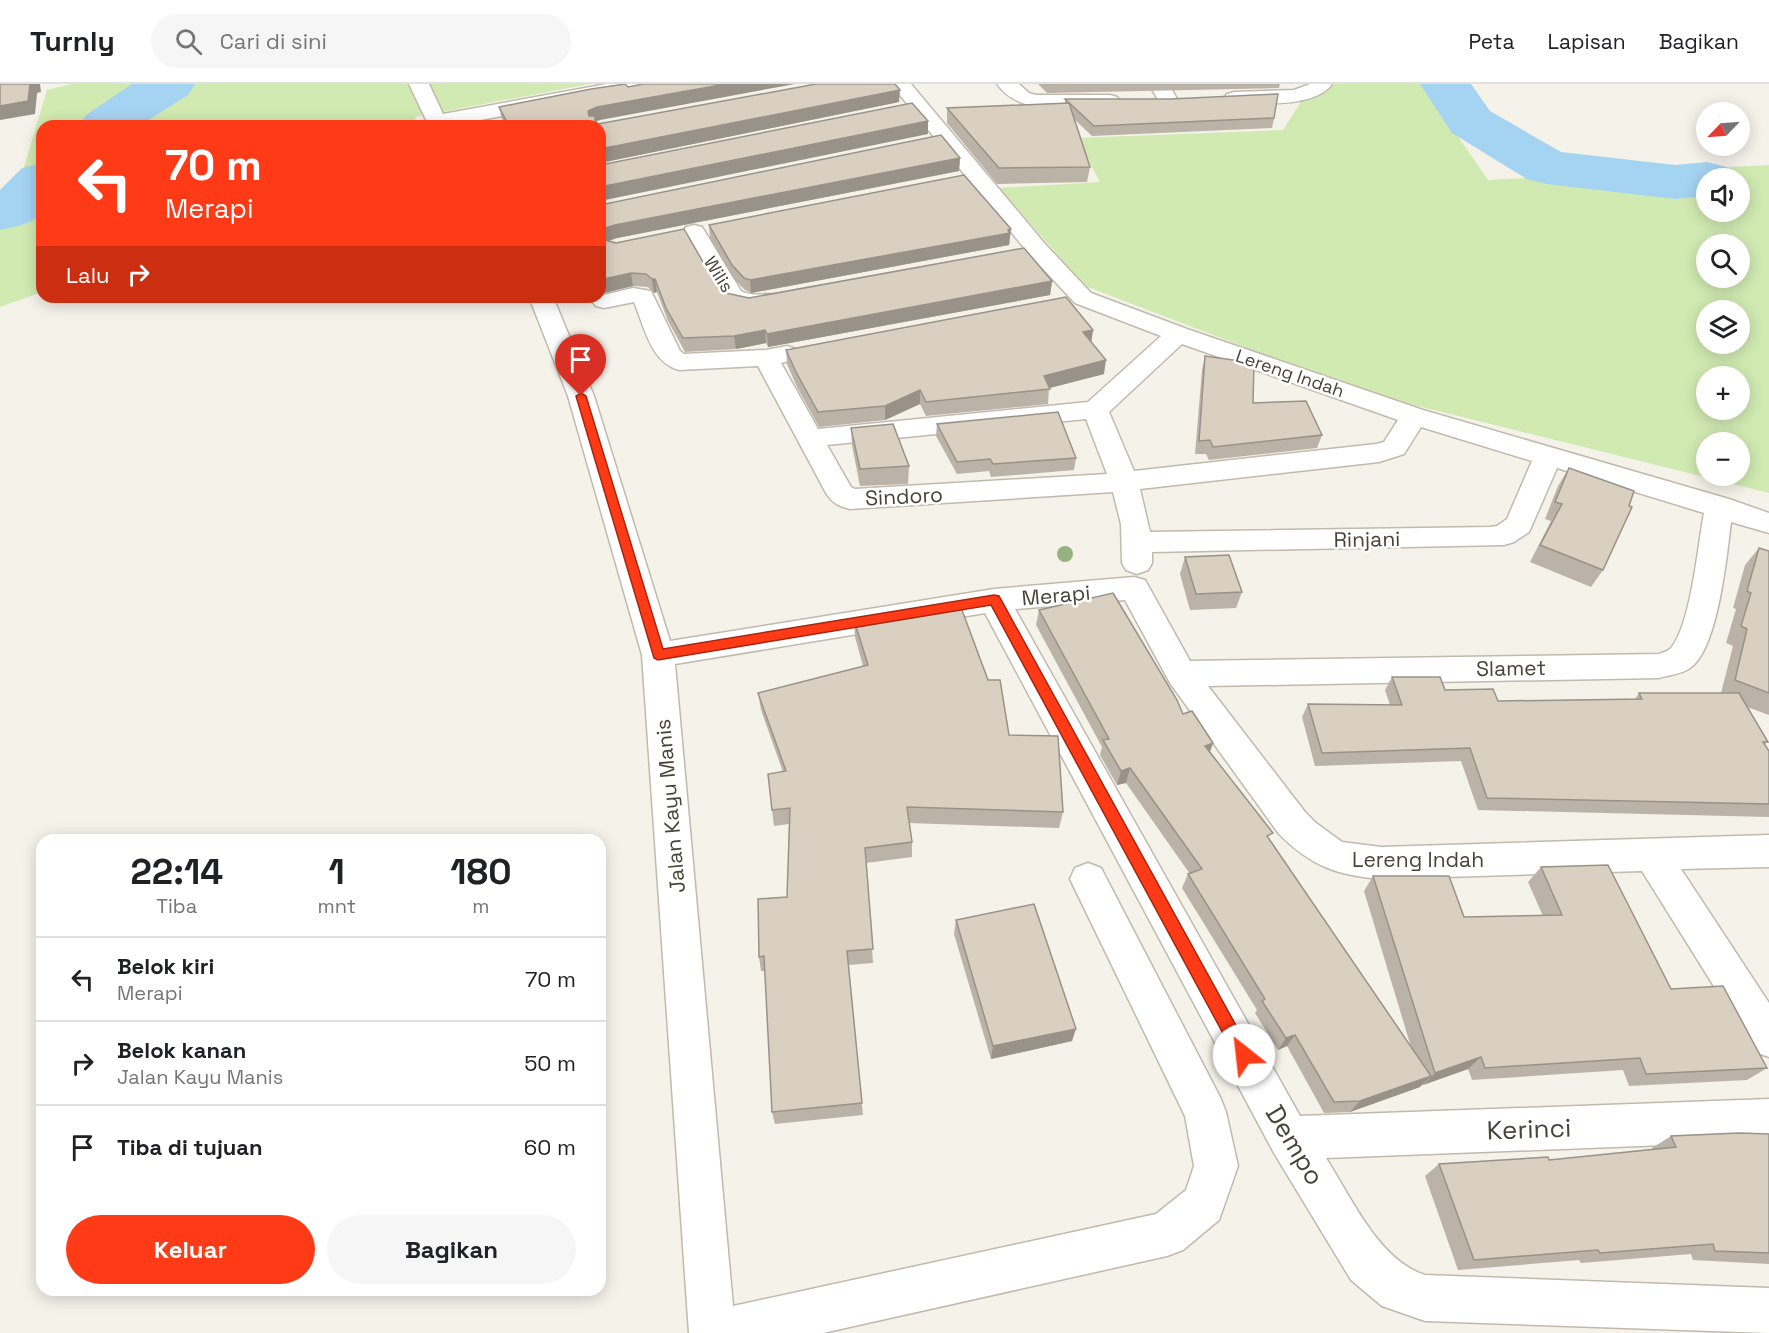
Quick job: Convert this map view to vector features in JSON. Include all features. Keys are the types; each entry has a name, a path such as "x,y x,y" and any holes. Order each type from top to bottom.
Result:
{"street":[{"path":"419,84 436,120"},
{"path":"458,120 639,84"},
{"name":"Lereng Indah","path":"901,84 908,108 933,140 1025,251 1071,300 1178,334 1414,416 1547,458 1719,506 1769,523"},
{"path":"1007,84 1022,98 1035,101 1140,101 1164,92 1190,100"},
{"path":"1212,99 1289,96 1309,93 1318,89 1322,84"},
{"name":"Wilis","path":"717,227 683,234 736,299 762,302 796,295"},
{"path":"606,301 633,295 643,296 669,355 679,362 766,358 813,349"},
{"name":"Jalan Kayu Manis","path":"543,303 581,396 658,655 712,1333"},
{"path":"811,438 1095,410 1178,334"},
{"name":"Sindoro","path":"766,358 840,494 849,499 1123,482 1387,451 1394,448 1414,416"},
{"path":"1095,410 1123,482 1139,542 1134,588"},
{"name":"Rinjani","path":"1139,542 1504,535 1519,525 1547,458"},
{"name":"Slamet","path":"1181,674 1659,666 1681,658 1692,643 1699,623 1719,506"},
{"name":"Lereng Indah","path":"1134,588 1181,674 1292,823 1310,841 1329,855 1350,861 1381,863 1769,851"},
{"name":"Merapi","path":"658,655 994,600 1134,588"},
{"name":"Dempo","path":"994,600 1289,1138 1367,1264 1398,1290 1425,1299 1769,1311"},
{"path":"1651,854 1769,1038"},
{"path":"718,1333 1167,1234 1203,1204 1216,1166 1204,1112 1088,879"},
{"name":"Kerinci","path":"1289,1138 1769,1120"}],"green space":[{"path":"71,84 590,84 415,117 416,120 38,120 47,90"},
{"path":"1312,84 1422,84 1488,180 1696,169 1696,222 1750,222 1750,168 1713,168 1769,165 1769,493 1741,486 1750,486 1750,432 1696,432 1696,475 1365,393 1085,286 999,188 1100,182 1076,138 1283,130"},
{"path":"36,127 36,294 0,307 0,191 18,187"}],"building":[{"path":"0,84 30,84 28,101 0,106"},
{"path":"625,84 628,87 643,84 726,84 597,107 588,111 589,116 595,116 595,120 506,120 499,107"},
{"path":"816,84 895,84 900,90 606,148 606,123"},
{"path":"1278,94 1274,118 1094,126 1065,99 1170,99"},
{"path":"912,103 928,121 606,186 606,164"},
{"path":"1069,103 1090,167 999,168 947,108"},
{"path":"941,135 960,158 606,228 606,204"},
{"path":"964,175 1011,229 1008,230 1010,233 750,280 744,278 732,265 709,225"},
{"path":"684,229 714,281 726,293 749,298 1024,248 1052,281 767,334 765,330 734,336 683,338 666,308 655,279 646,274 631,273 606,279 606,240 616,243"},
{"path":"1066,297 1093,330 1083,332 1106,360 1044,376 1050,389 926,402 920,390 885,406 818,412 786,350"},
{"path":"1205,356 1254,363 1253,403 1306,401 1322,435 1213,447 1210,440 1199,441"},
{"path":"1058,412 1076,458 993,464 990,459 957,462 937,424"},
{"path":"893,424 909,466 860,469 851,428"},
{"path":"1569,468 1634,491 1629,506 1632,507 1603,570 1540,545 1562,504 1555,502"},
{"path":"1759,548 1769,551 1769,693 1735,680 1747,629 1741,626 1751,593 1747,591"},
{"path":"1229,555 1242,592 1196,594 1185,557"},
{"path":"1113,593 1177,700 1183,714 1192,711 1213,743 1205,746 1273,833 1267,836 1431,1076 1360,1101 1334,1102 1295,1035 1286,1038 1262,1001 1265,999 1188,874 1202,869 1130,768 1121,771 1103,740 1109,739 1039,610"},
{"path":"959,602 988,680 1000,680 1009,735 1058,736 1063,812 907,807 912,842 865,848 873,949 847,951 862,1103 772,1112 764,956 759,957 758,899 787,897 790,808 772,810 768,774 786,771 758,693 868,665 854,620"},
{"path":"1392,677 1440,677 1445,690 1493,689 1498,701 1642,699 1639,693 1739,693 1768,742 1763,742 1769,751 1769,804 1487,798 1470,748 1322,753 1308,704 1402,705"},
{"path":"1608,865 1671,989 1723,986 1767,1068 1646,1074 1640,1058 1485,1068 1481,1057 1435,1073 1373,876 1449,876 1464,917 1562,915 1541,867"},
{"path":"1034,904 1076,1029 993,1046 956,920"},
{"path":"1769,1134 1769,1253 1715,1251 1713,1244 1474,1260 1439,1164 1548,1157 1549,1160 1676,1147 1671,1136"}],"waterway":[{"path":"114,120 170,84"},
{"path":"1445,84 1471,122 1547,167 1675,182 1696,180"},
{"path":"0,213 17,206 36,186"}],"route":[{"path":"581,396 658,655 994,600 1244,1055"}]}
